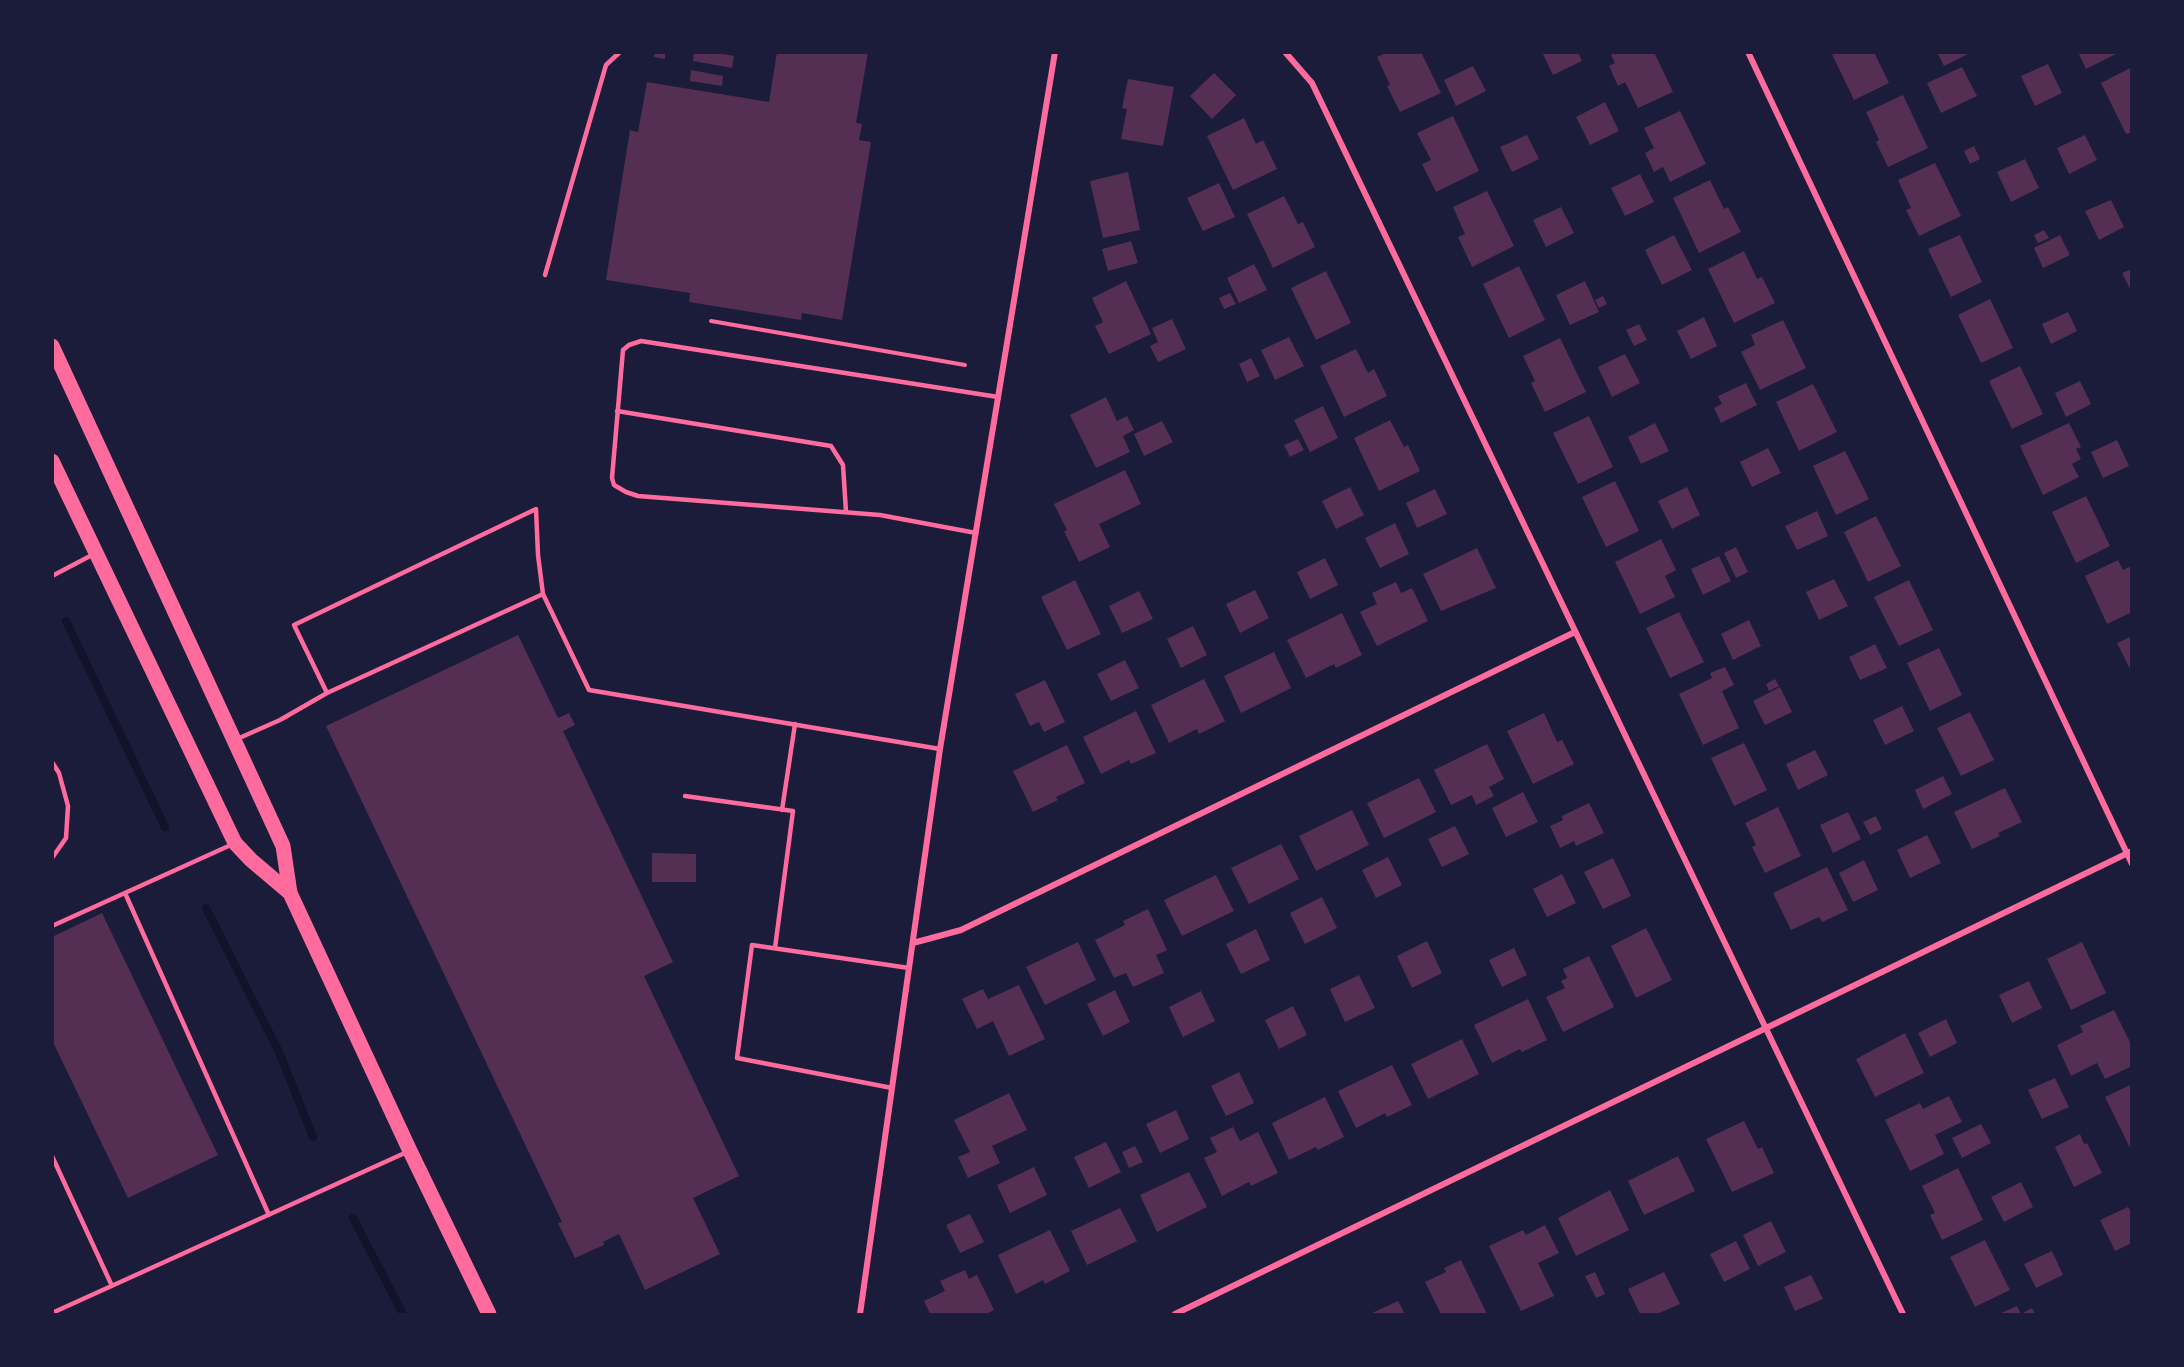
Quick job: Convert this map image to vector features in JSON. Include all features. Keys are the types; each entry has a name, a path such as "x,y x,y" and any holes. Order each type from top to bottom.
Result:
{"main road":[{"path":"52,346 283,846 290,893 489,1314"},
{"path":"52,461 235,843 251,860 290,893"}],"street":[{"path":"860,1314 940,749 1055,52"},
{"path":"1285,52 1312,83 1903,1314"},
{"path":"1748,52 2129,852 2132,864"},
{"path":"913,943 962,930 1575,632"},
{"path":"1175,1314 2129,852"}],"lane":[{"path":"545,275 606,65 620,52"},
{"path":"976,532 880,515 638,496 626,492 614,485 612,478 623,350 641,341 998,397"},
{"path":"617,411 831,446 843,465 846,512"},
{"path":"327,693 294,625 536,509 543,594 589,690 940,749"},
{"path":"52,576 96,553"},
{"path":"234,740 280,720 327,693 543,594"},
{"path":"782,810 795,724"},
{"path":"52,762 59,773 68,806 66,838 52,858"},
{"path":"686,796 793,811 775,948"},
{"path":"52,926 235,843"},
{"path":"125,893 269,1215"},
{"path":"892,1088 737,1058 752,945 909,968"},
{"path":"52,1313 410,1151"},
{"path":"52,1156 112,1286"}],"path":[{"path":"711,321 965,364"}],"building":[{"path":"655,52 665,52 665,59 654,57"},
{"path":"694,52 713,52 734,56 732,68 693,61"},
{"path":"777,52 868,52 856,123 862,124 859,140 871,142 842,320 802,313 801,320 689,302 690,293 606,280 630,130 638,132 647,82 769,102"},
{"path":"1387,52 1421,52 1441,93 1400,112 1387,86 1390,85 1377,57"},
{"path":"1542,52 1578,52 1582,61 1553,75"},
{"path":"1616,52 1654,52 1673,92 1638,108 1625,82 1618,86 1609,66 1615,63 1611,55"},
{"path":"1831,52 1874,52 1889,83 1854,100"},
{"path":"1937,52 1972,52 1944,66"},
{"path":"2078,52 2120,52 2086,69"},
{"path":"2048,64 2062,93 2035,106 2021,76"},
{"path":"1473,66 1486,91 1456,106 1444,80"},
{"path":"1962,67 1977,96 1941,113 1927,83"},
{"path":"2132,67 2132,132 2126,134 2101,83"},
{"path":"691,70 723,76 722,86 690,81"},
{"path":"1214,73 1236,95 1212,119 1190,96"},
{"path":"1128,79 1174,87 1163,146 1121,139 1127,109 1122,108"},
{"path":"1903,95 1928,148 1888,167 1876,142 1879,140 1866,112"},
{"path":"1605,102 1619,131 1590,145 1576,117"},
{"path":"1680,111 1706,164 1670,182 1663,167 1654,172 1645,153 1654,148 1644,128"},
{"path":"1453,116 1479,171 1436,192 1422,164 1431,160 1417,133"},
{"path":"1244,118 1256,144 1263,140 1277,169 1233,190 1207,136"},
{"path":"1527,135 1539,159 1512,172 1500,147"},
{"path":"2085,135 2097,160 2069,174 2057,148"},
{"path":"1974,146 1980,159 1970,164 1964,151"},
{"path":"2025,159 2039,188 2011,202 1997,172"},
{"path":"1935,163 1961,216 1919,236 1906,210 1911,208 1898,180"},
{"path":"1128,172 1140,230 1103,238 1090,181"},
{"path":"1640,174 1654,202 1625,216 1611,188"},
{"path":"1710,180 1724,209 1728,207 1741,232 1699,253 1673,198"},
{"path":"1219,183 1235,217 1203,231 1187,198"},
{"path":"1487,191 1514,246 1472,267 1458,237 1465,234 1453,207"},
{"path":"1284,196 1298,224 1303,222 1315,247 1273,268 1247,214"},
{"path":"2111,200 2124,227 2099,240 2085,211"},
{"path":"1561,207 1574,233 1546,247 1533,220"},
{"path":"2044,230 2049,238 2038,243 2034,235"},
{"path":"1674,235 1692,270 1662,285 1645,250"},
{"path":"1960,235 1982,282 1951,297 1928,249"},
{"path":"2060,235 2070,255 2043,268 2034,248"},
{"path":"1131,241 1138,263 1108,271 1102,249"},
{"path":"1744,251 1757,279 1762,277 1775,303 1734,323 1708,269"},
{"path":"1254,264 1267,290 1239,303 1227,278"},
{"path":"1519,266 1545,320 1509,338 1483,284"},
{"path":"2132,269 2132,293 2122,273"},
{"path":"1326,271 1351,323 1316,340 1291,288"},
{"path":"1126,281 1151,334 1109,354 1095,326 1103,322 1092,298"},
{"path":"1585,281 1599,312 1570,325 1556,295"},
{"path":"1230,293 1236,304 1224,309 1219,298"},
{"path":"1603,296 1607,304 1599,308 1595,300"},
{"path":"1990,299 2013,348 1981,363 1958,315"},
{"path":"2068,312 2077,331 2051,344 2042,324"},
{"path":"1704,317 1717,346 1691,359 1677,331"},
{"path":"1172,319 1186,349 1158,362 1150,346 1158,342 1152,328"},
{"path":"1783,320 1806,368 1760,390 1741,352 1755,345 1751,335"},
{"path":"1639,324 1647,340 1634,346 1626,330"},
{"path":"1289,337 1304,366 1275,380 1261,350"},
{"path":"1560,338 1586,392 1545,412 1531,383 1535,381 1523,356"},
{"path":"1356,349 1368,373 1374,369 1387,396 1344,417 1320,366"},
{"path":"1625,354 1640,383 1612,397 1598,367"},
{"path":"1251,358 1260,376 1247,382 1239,364"},
{"path":"2020,366 2043,414 2012,429 1989,381"},
{"path":"2080,381 2091,404 2066,417 2055,393"},
{"path":"1746,383 1757,405 1721,423 1714,408 1722,404 1718,396"},
{"path":"1813,384 1837,432 1799,451 1776,402"},
{"path":"1106,397 1117,421 1127,416 1134,430 1123,436 1130,452 1096,468 1070,415"},
{"path":"1323,406 1338,438 1310,452 1294,420"},
{"path":"1589,416 1613,467 1578,484 1553,433"},
{"path":"1390,420 1404,447 1408,445 1420,471 1379,491 1354,438"},
{"path":"1162,421 1173,442 1144,456 1134,434"},
{"path":"1655,423 1669,451 1641,464 1628,437"},
{"path":"2069,423 2081,447 2076,449 2081,459 2072,464 2079,477 2043,495 2020,446"},
{"path":"1298,439 1304,450 1290,457 1284,445"},
{"path":"2117,440 2129,466 2103,478 2091,452"},
{"path":"1768,448 1781,473 1752,487 1740,462"},
{"path":"1845,451 1869,499 1836,515 1813,466"},
{"path":"1125,470 1141,504 1099,524 1110,547 1079,562 1054,504"},
{"path":"1615,481 1639,531 1606,547 1582,497"},
{"path":"1350,487 1364,515 1336,529 1322,501"},
{"path":"1687,487 1700,515 1672,529 1658,501"},
{"path":"1435,489 1447,514 1417,528 1406,503"},
{"path":"2086,496 2110,546 2076,563 2052,512"},
{"path":"1817,511 1828,536 1797,550 1785,526"},
{"path":"1876,516 1901,566 1868,582 1844,532"},
{"path":"1395,523 1409,554 1380,568 1365,538"},
{"path":"1661,539 1676,570 1665,576 1675,597 1640,614 1615,562"},
{"path":"1736,547 1748,572 1736,578 1724,553"},
{"path":"1477,548 1496,588 1441,611 1423,574"},
{"path":"1719,556 1731,581 1703,595 1691,569"},
{"path":"1325,558 1338,585 1310,599 1297,572"},
{"path":"2118,560 2123,570 2132,566 2132,612 2107,624 2085,576"},
{"path":"1834,579 1848,606 1819,620 1806,592"},
{"path":"1075,580 1101,634 1067,650 1041,597"},
{"path":"1909,580 1933,630 1899,646 1874,597"},
{"path":"1396,582 1401,593 1412,588 1428,621 1377,646 1360,612 1377,604 1372,593"},
{"path":"1255,590 1269,618 1240,633 1226,604"},
{"path":"1139,591 1153,619 1122,633 1109,606"},
{"path":"1679,612 1704,662 1670,678 1646,628"},
{"path":"1342,613 1362,655 1336,668 1334,664 1306,678 1287,640"},
{"path":"1749,620 1761,646 1733,660 1721,634"},
{"path":"1193,626 1207,655 1181,668 1167,639"},
{"path":"518,635 558,718 569,713 575,725 563,731 673,962 644,976 739,1176 693,1198 720,1254 645,1290 619,1234 603,1242 604,1245 575,1258 558,1223 562,1222 326,726"},
{"path":"2132,636 2132,673 2117,643"},
{"path":"1875,644 1887,668 1860,680 1849,657"},
{"path":"1939,648 1962,695 1930,711 1907,663"},
{"path":"1274,652 1291,688 1241,713 1224,676"},
{"path":"1125,660 1139,688 1111,701 1097,674"},
{"path":"1725,667 1734,685 1722,691 1739,728 1703,745 1679,694 1712,678 1710,673"},
{"path":"1204,679 1225,721 1199,734 1197,729 1169,743 1151,705"},
{"path":"1775,679 1779,686 1769,691 1766,684"},
{"path":"1045,680 1065,722 1044,732 1039,722 1030,726 1015,694"},
{"path":"1780,687 1792,712 1765,725 1753,701"},
{"path":"1902,706 1914,731 1885,745 1873,720"},
{"path":"1136,711 1156,753 1131,764 1129,760 1101,774 1083,737"},
{"path":"1970,712 1994,760 1961,776 1937,728"},
{"path":"1544,713 1557,742 1562,740 1574,764 1533,784 1507,731"},
{"path":"1744,743 1767,790 1734,806 1711,758"},
{"path":"1487,744 1504,779 1489,787 1494,796 1476,805 1472,795 1451,805 1434,770"},
{"path":"1067,745 1085,783 1056,797 1058,800 1033,812 1013,771"},
{"path":"1815,750 1828,775 1798,790 1786,764"},
{"path":"1943,776 1952,794 1923,809 1915,790"},
{"path":"1419,778 1436,812 1384,838 1367,803"},
{"path":"2005,788 2022,822 1998,833 2000,836 1972,849 1954,812"},
{"path":"1523,792 1538,822 1506,837 1492,808"},
{"path":"1589,803 1604,833 1576,846 1574,841 1560,848 1550,826 1563,820 1562,816"},
{"path":"1778,807 1801,856 1765,873 1752,847 1756,845 1745,823"},
{"path":"1352,810 1369,845 1316,871 1299,836"},
{"path":"1848,812 1861,839 1833,853 1820,825"},
{"path":"1876,816 1882,829 1870,835 1863,822"},
{"path":"1455,826 1469,854 1442,867 1428,839"},
{"path":"1927,835 1941,863 1910,878 1897,850"},
{"path":"1281,844 1299,879 1249,904 1231,868"},
{"path":"652,853 696,854 696,882 652,882"},
{"path":"1388,857 1402,885 1376,898 1362,870"},
{"path":"1613,858 1631,896 1603,909 1584,872"},
{"path":"1864,860 1878,890 1853,902 1839,873"},
{"path":"1827,867 1848,910 1822,922 1819,917 1791,930 1773,893"},
{"path":"1562,874 1576,903 1547,917 1533,889"},
{"path":"1216,875 1234,911 1182,936 1164,900"},
{"path":"1322,897 1337,928 1305,944 1290,913"},
{"path":"1148,909 1167,950 1156,955 1164,973 1133,987 1126,973 1114,978 1095,940 1125,925 1123,921"},
{"path":"102,913 218,1155 128,1198 52,1040 52,937"},
{"path":"1646,928 1672,980 1636,998 1611,946"},
{"path":"1256,929 1270,960 1241,974 1226,944"},
{"path":"1427,941 1442,973 1412,988 1397,956"},
{"path":"1078,942 1096,980 1045,1005 1026,967"},
{"path":"2082,942 2106,993 2071,1010 2047,959"},
{"path":"1514,948 1527,975 1502,987 1489,960"},
{"path":"1589,956 1614,1007 1563,1032 1546,997 1565,988 1561,981 1567,978 1563,969"},
{"path":"1359,975 1375,1008 1345,1022 1330,989"},
{"path":"2029,981 2042,1008 2012,1023 1999,995"},
{"path":"1019,985 1045,1039 1009,1056 993,1021 977,1029 962,999 983,989 988,999"},
{"path":"1115,990 1130,1022 1103,1036 1087,1004"},
{"path":"1201,991 1215,1021 1183,1037 1169,1007"},
{"path":"1528,999 1547,1040 1522,1052 1520,1049 1492,1063 1474,1025"},
{"path":"1293,1006 1307,1035 1279,1049 1265,1020"},
{"path":"2114,1010 2132,1046 2132,1066 2105,1079 2097,1063 2071,1076 2057,1045 2083,1032 2080,1026"},
{"path":"1946,1019 1957,1043 1930,1057 1918,1033"},
{"path":"1905,1033 1924,1073 1875,1097 1856,1059"},
{"path":"1462,1039 1479,1074 1428,1099 1411,1064"},
{"path":"1392,1065 1412,1105 1387,1117 1385,1113 1356,1128 1338,1091"},
{"path":"1239,1072 1254,1103 1226,1116 1211,1086"},
{"path":"2055,1078 2069,1107 2042,1119 2028,1090"},
{"path":"2132,1084 2132,1152 2105,1097"},
{"path":"1009,1093 1027,1130 992,1146 1000,1163 968,1178 958,1157 970,1152 954,1120"},
{"path":"1949,1096 1962,1122 1935,1135 1944,1154 1910,1171 1885,1120 1920,1103 1923,1109"},
{"path":"1325,1097 1344,1137 1318,1150 1316,1147 1289,1160 1272,1123"},
{"path":"1176,1110 1189,1139 1160,1153 1146,1124"},
{"path":"1744,1121 1758,1149 1762,1147 1774,1173 1732,1192 1706,1139"},
{"path":"1981,1124 1991,1143 1962,1158 1952,1138"},
{"path":"1233,1127 1240,1141 1258,1132 1278,1173 1251,1186 1249,1182 1222,1196 1204,1158 1217,1152 1210,1138"},
{"path":"2080,1134 2102,1173 2074,1187 2055,1147"},
{"path":"1106,1142 1121,1172 1089,1188 1074,1157"},
{"path":"1135,1146 1143,1162 1129,1168 1122,1152"},
{"path":"1678,1156 1695,1191 1644,1215 1628,1181"},
{"path":"1034,1167 1047,1195 1010,1213 997,1185"},
{"path":"1958,1168 1983,1220 1942,1240 1930,1215 1935,1213 1922,1186"},
{"path":"1189,1172 1207,1207 1157,1232 1140,1195"},
{"path":"2021,1182 2033,1207 2004,1222 1991,1197"},
{"path":"1610,1190 1629,1230 1576,1256 1558,1218"},
{"path":"2128,1207 2132,1213 2132,1243 2115,1251 2100,1220"},
{"path":"1120,1208 1137,1241 1087,1265 1071,1231"},
{"path":"970,1214 984,1242 960,1253 946,1225"},
{"path":"1771,1221 1786,1252 1758,1266 1743,1235"},
{"path":"1545,1225 1559,1253 1538,1263 1554,1296 1521,1311 1489,1246 1523,1230 1526,1235"},
{"path":"1050,1230 1070,1271 1045,1284 1043,1280 1016,1294 998,1255"},
{"path":"1985,1240 2010,1290 1975,1307 1950,1257"},
{"path":"1736,1241 1750,1269 1724,1282 1710,1254"},
{"path":"2052,1251 2063,1275 2036,1288 2024,1264"},
{"path":"1461,1260 1487,1314 1441,1314 1425,1282 1446,1272 1444,1268"},
{"path":"965,1270 969,1279 977,1275 994,1310 986,1314 930,1314 924,1301 945,1291 940,1281"},
{"path":"1595,1272 1605,1294 1596,1298 1585,1276"},
{"path":"1664,1272 1680,1304 1657,1314 1640,1314 1628,1289"},
{"path":"1811,1275 1823,1299 1795,1311 1784,1287"},
{"path":"1398,1301 1405,1314 1370,1314"},
{"path":"2017,1306 2021,1314 1999,1314"},
{"path":"2032,1308 2035,1314 2021,1314"}],"waterway":[{"path":"66,621 165,827"},
{"path":"206,908 279,1052 313,1137"},
{"path":"353,1218 403,1314"}]}
